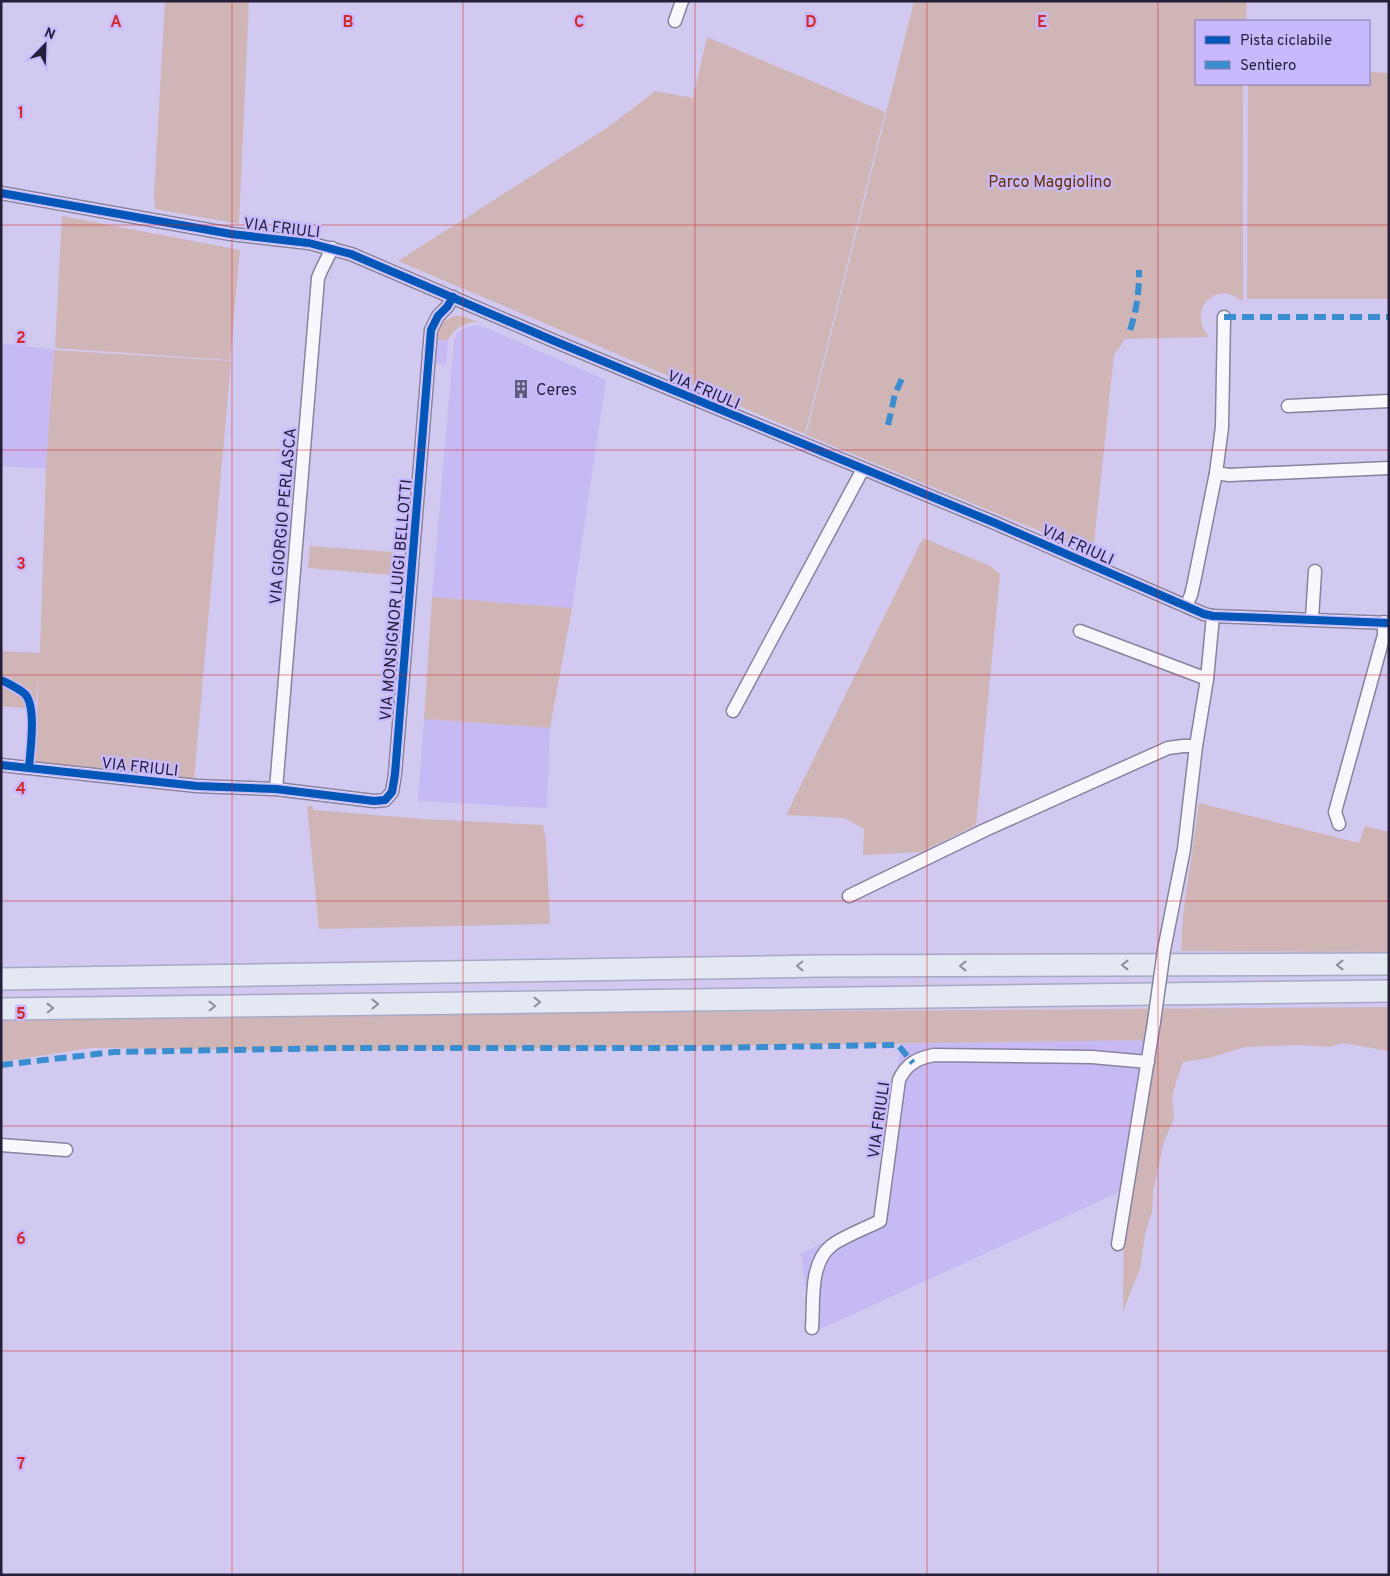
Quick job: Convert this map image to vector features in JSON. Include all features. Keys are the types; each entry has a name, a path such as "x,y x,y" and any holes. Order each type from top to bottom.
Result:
{"highway":[{"path":"1,979 821,966 1389,964"},
{"path":"1,1009 1389,992"}],"street":[{"path":"675,21 682,1"},
{"name":"VIA FRIULI","path":"1,193 231,234 309,242 332,248 374,263 568,347 1003,527 1204,614 1213,616 1387,622 1335,812 1338,824"},
{"name":"VIA GIORGIO PERLASCA","path":"276,789 318,278 332,248"},
{"name":"VIA MONSIGNOR LUIGI BELLOTTI","path":"276,789 374,801 385,800 392,792 431,330 438,316 447,307 452,297"},
{"path":"1186,606 1194,582 1216,473 1222,427 1224,317"},
{"path":"1288,406 1389,401"},
{"path":"1216,473 1228,475 1389,468"},
{"path":"733,711 864,469"},
{"path":"1312,619 1316,571"},
{"path":"1118,1244 1148,1062 1164,950 1184,849 1196,746 1207,680 1213,616"},
{"path":"1080,631 1207,680"},
{"path":"849,896 985,830 1168,748 1196,746"},
{"name":"VIA FRIULI","path":"1,765 197,786 276,789"},
{"name":"VIA FRIULI","path":"812,1328 815,1276 818,1264 824,1254 832,1245 880,1221 899,1080 903,1071 913,1062 921,1058 934,1056 1092,1057 1148,1062"},
{"path":"1,1145 66,1150"}],"shaded area":[{"path":"476,325 606,380 572,608 432,597 454,340 457,333 462,329"},
{"path":"437,340 448,340 446,365 435,364"},
{"path":"1,343 54,350 46,469 1,466"},
{"path":"424,719 550,728 547,808 418,801"},
{"path":"1161,1040 1126,1189 812,1333 801,1254 876,1215 901,1044"}],"green space":[{"path":"165,1 249,1 239,224 155,209 154,196"},
{"name":"Parco Maggiolino","path":"914,1 1247,1 1246,20 1195,20 1195,85 1243,85 1243,301 1233,295 1221,294 1215,295 1206,302 1201,313 1201,322 1209,337 1125,339 1114,355 1093,553 806,435"},
{"path":"707,37 885,112 805,434 398,261 610,126 655,91 693,98"},
{"path":"1370,72 1389,73 1389,299 1247,299 1248,85 1370,85"},
{"path":"62,216 240,250 230,360 55,348"},
{"path":"457,316 478,322 460,326 448,340 437,340 442,324 448,319"},
{"path":"54,350 231,361 194,780 34,764 39,676 35,709 1,706 1,651 40,653 46,469"},
{"path":"923,538 990,566 1000,574 976,825 921,852 863,855 864,829 845,818 786,815"},
{"path":"310,546 393,552 391,575 308,568"},
{"path":"432,597 572,608 550,728 424,719"},
{"path":"1199,803 1359,843 1365,826 1389,832 1389,952 1181,951 1183,915"},
{"path":"307,806 312,806 314,810 424,819 543,825 546,841 550,924 319,929"},
{"path":"1389,1007 1389,1051 1342,1043 1331,1047 1297,1045 1245,1047 1209,1058 1183,1062 1172,1099 1174,1118 1164,1142 1153,1191 1152,1212 1145,1234 1140,1269 1123,1311 1124,1197 1160,1040 332,1051 90,1048 1,1062 1,1021 571,1013"}],"marked path":[{"path":"1130,330 1137,301 1139,270"},
{"path":"1224,317 1389,317"},
{"path":"888,425 895,394 904,374"},
{"path":"1,1065 114,1052 341,1048 700,1048 898,1045 913,1063"}],"cycle path":[{"path":"1,193 231,234 309,243 351,254 559,343 995,523 1204,614 1213,616 1389,623"},
{"path":"1,765 197,786 276,789 374,801 385,800 392,792 395,774 431,330 438,316 453,297"},
{"path":"1,680 25,694 29,700 32,719 29,768"}],"place":[{"name":"Ceres","path":"521,389"}]}
